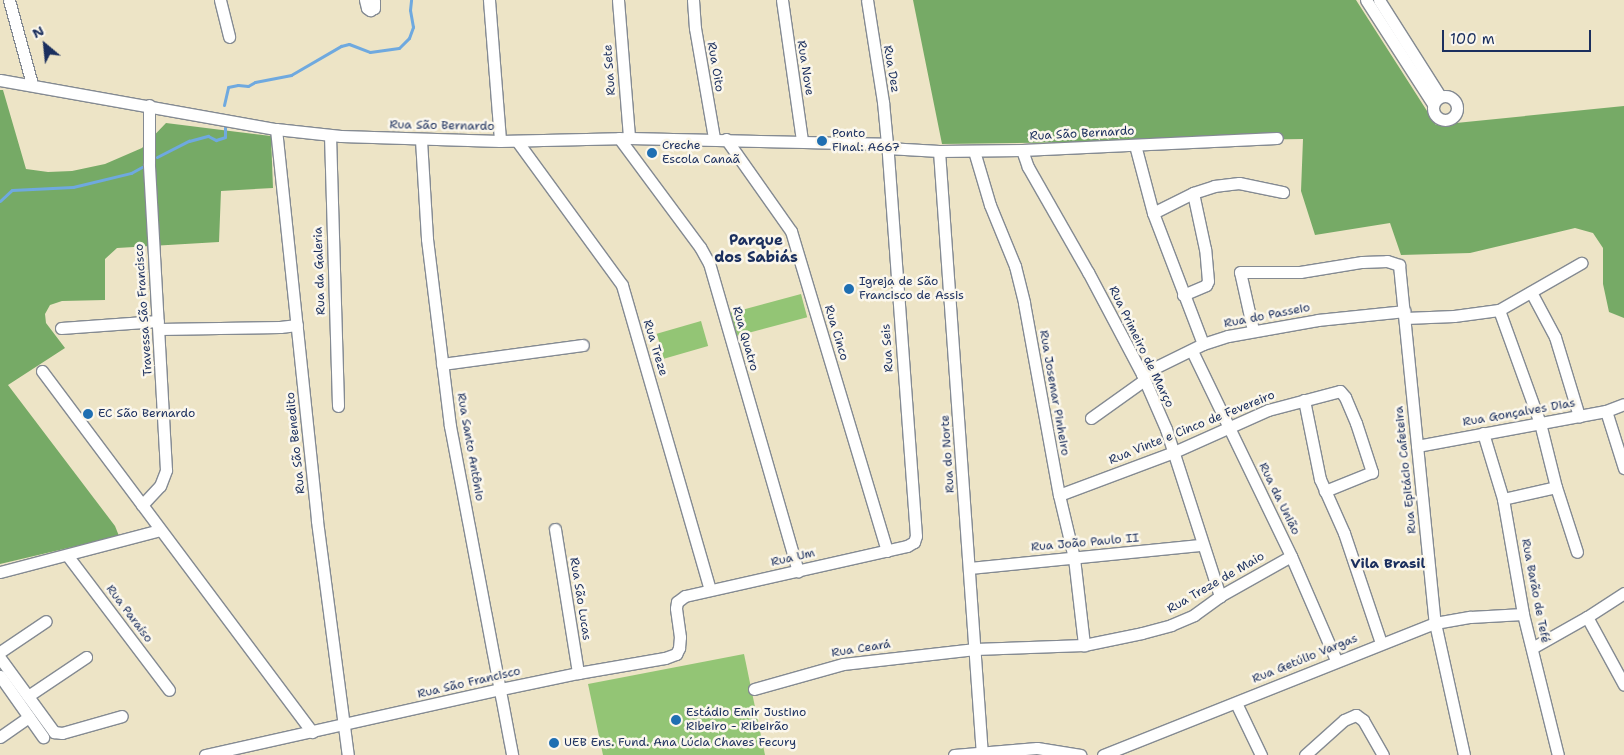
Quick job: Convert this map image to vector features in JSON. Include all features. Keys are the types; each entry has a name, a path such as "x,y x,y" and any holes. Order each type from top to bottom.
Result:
{"street":[{"path":"10,0 32,84"},
{"path":"220,0 229,37"},
{"path":"365,0 366,8 370,10 374,8 374,0"},
{"path":"489,0 500,141"},
{"name":"Rua Sete","path":"618,0 624,138"},
{"name":"Rua Oito","path":"693,0 694,28 714,138"},
{"name":"Rua Nove","path":"782,0 782,15 802,140"},
{"name":"Rua Dez","path":"867,0 883,102 887,146"},
{"path":"1366,0 1437,100 1379,0"},
{"name":"Rua São Bernardo","path":"0,80 32,84 276,128 330,135 421,140 517,141 714,138 802,140 940,151 974,151 1022,150 1068,146 1135,146 1277,138"},
{"name":"Travessa São Francisco","path":"142,505 160,486 166,470 149,163 149,105"},
{"name":"Rua São Benedito","path":"276,128 317,521 348,755"},
{"name":"Rua da Galeria","path":"330,135 338,406"},
{"name":"Rua Quatro","path":"624,138 700,247 709,263 798,571"},
{"name":"Rua Cinco","path":"726,139 790,231 887,551"},
{"name":"Rua Santo Antônio","path":"421,140 427,239 450,426 512,755"},
{"name":"Rua Treze","path":"517,141 622,285 710,590"},
{"name":"Rua Seis","path":"887,146 916,536 914,542 907,546"},
{"path":"1135,146 1142,179 1153,213 1204,344"},
{"name":"Rua Primeiro de Março","path":"1022,150 1032,174 1088,272 1143,377 1174,452 1202,546 1220,596"},
{"name":"Rua do Norte","path":"940,151 982,753"},
{"name":"Rua Josemar Pinheiro","path":"974,151 990,204 1017,275 1059,495 1074,558 1084,645"},
{"path":"1153,213 1192,192 1214,186 1239,183 1283,192"},
{"path":"1183,294 1206,285 1208,280 1205,249 1192,192"},
{"name":"Rua Epitácio Cafeteira","path":"1253,330 1240,272 1300,272 1354,263 1387,260 1396,262 1401,269 1435,623 1464,755"},
{"name":"Rua do Passeio","path":"1091,418 1143,377 1204,344 1253,330 1405,315 1454,316 1499,310 1581,263"},
{"path":"1532,292 1558,344 1579,416"},
{"path":"1499,310 1540,423 1556,487 1577,552"},
{"path":"61,328 158,325 280,327 297,325"},
{"path":"442,364 583,345"},
{"name":"Rua da União","path":"1192,350 1291,556 1336,660"},
{"path":"42,371 312,732"},
{"name":"Rua Vinte e Cinco de Fevereiro","path":"1059,495 1174,452 1268,410 1337,391 1343,394 1356,423 1372,472 1325,491"},
{"path":"1304,400 1325,491 1344,532 1381,643"},
{"name":"Rua Gonçalves Dias","path":"1417,446 1606,411 1624,404"},
{"path":"1606,411 1624,468"},
{"name":"Rua Barão de Tefé","path":"1483,433 1503,498 1523,614 1558,755"},
{"path":"1503,498 1556,487"},
{"name":"Rua São Lucas","path":"555,529 578,673"},
{"path":"0,572 160,530"},
{"name":"Rua Um","path":"685,596 907,546"},
{"name":"Rua João Paulo II","path":"970,568 1202,546"},
{"name":"Rua Paraíso","path":"67,555 169,690"},
{"name":"Rua Treze de Maio","path":"975,649 1084,645 1172,625 1194,615 1220,596 1291,556"},
{"path":"1532,648 1587,617 1624,593"},
{"name":"Rua São Francisco","path":"205,755 343,726 501,689 665,658 676,654 680,637 676,608 677,602 685,596"},
{"name":"Rua Getúlio Vargas","path":"1103,755 1236,703 1336,660 1435,623 1470,617 1523,614"},
{"path":"1587,617 1624,684"},
{"path":"0,652 46,621"},
{"name":"Rua Ceará","path":"754,689 843,664 975,649"},
{"path":"0,658 54,732 58,733 122,716"},
{"path":"28,696 86,658"},
{"path":"0,676 44,737"},
{"path":"1236,703 1262,755"},
{"path":"1305,755 1351,716 1360,716 1383,755"},
{"path":"0,737 29,717"},
{"path":"954,755 1037,748 1080,755"}],"green space":[{"path":"913,0 1356,0 1436,125 1624,106 1624,318 1609,312 1603,284 1603,248 1593,233 1575,228 1470,253 1401,255 1390,223 1315,235 1301,191 1303,139 942,144"},
{"path":"0,90 3,90 26,169 48,172 72,171 105,164 142,148 166,123 271,136 273,188 221,191 219,242 117,248 105,259 105,300 62,301 50,305 45,314 46,323 65,348 8,385 115,526 119,536 0,564"},
{"path":"801,294 807,317 735,337 729,313"},
{"path":"701,321 708,346 664,359 657,334"},
{"name":"Estádio Emir Justino Ribeiro - Ribeirão","path":"744,654 765,755 603,755 588,684"}],"waterway":[{"path":"224,105 228,87 248,86 255,82 291,75 341,46 349,44 370,52 399,48 409,38 413,27 410,10 411,0"},
{"path":"157,157 189,141 208,136 216,140 225,137 225,127"},
{"path":"0,201 12,190 73,187 131,173 142,167"}],"place":[{"name":"Ponto Final: A667","path":"822,141"},
{"name":"Creche Escola Canaã","path":"652,153"},
{"name":"Igreja de São Francisco de Assis","path":"849,289"},
{"name":"EC São Bernardo","path":"88,414"},
{"name":"Estádio Emir Justino Ribeiro - Ribeirão","path":"676,720"},
{"name":"UEB Ens. Fund. Ana Lúcia Chaves Fecury","path":"554,743"}],"district":[{"name":"Parque dos Sabiás","path":"756,248"},
{"name":"Vila Brasil","path":"1388,563"}]}
